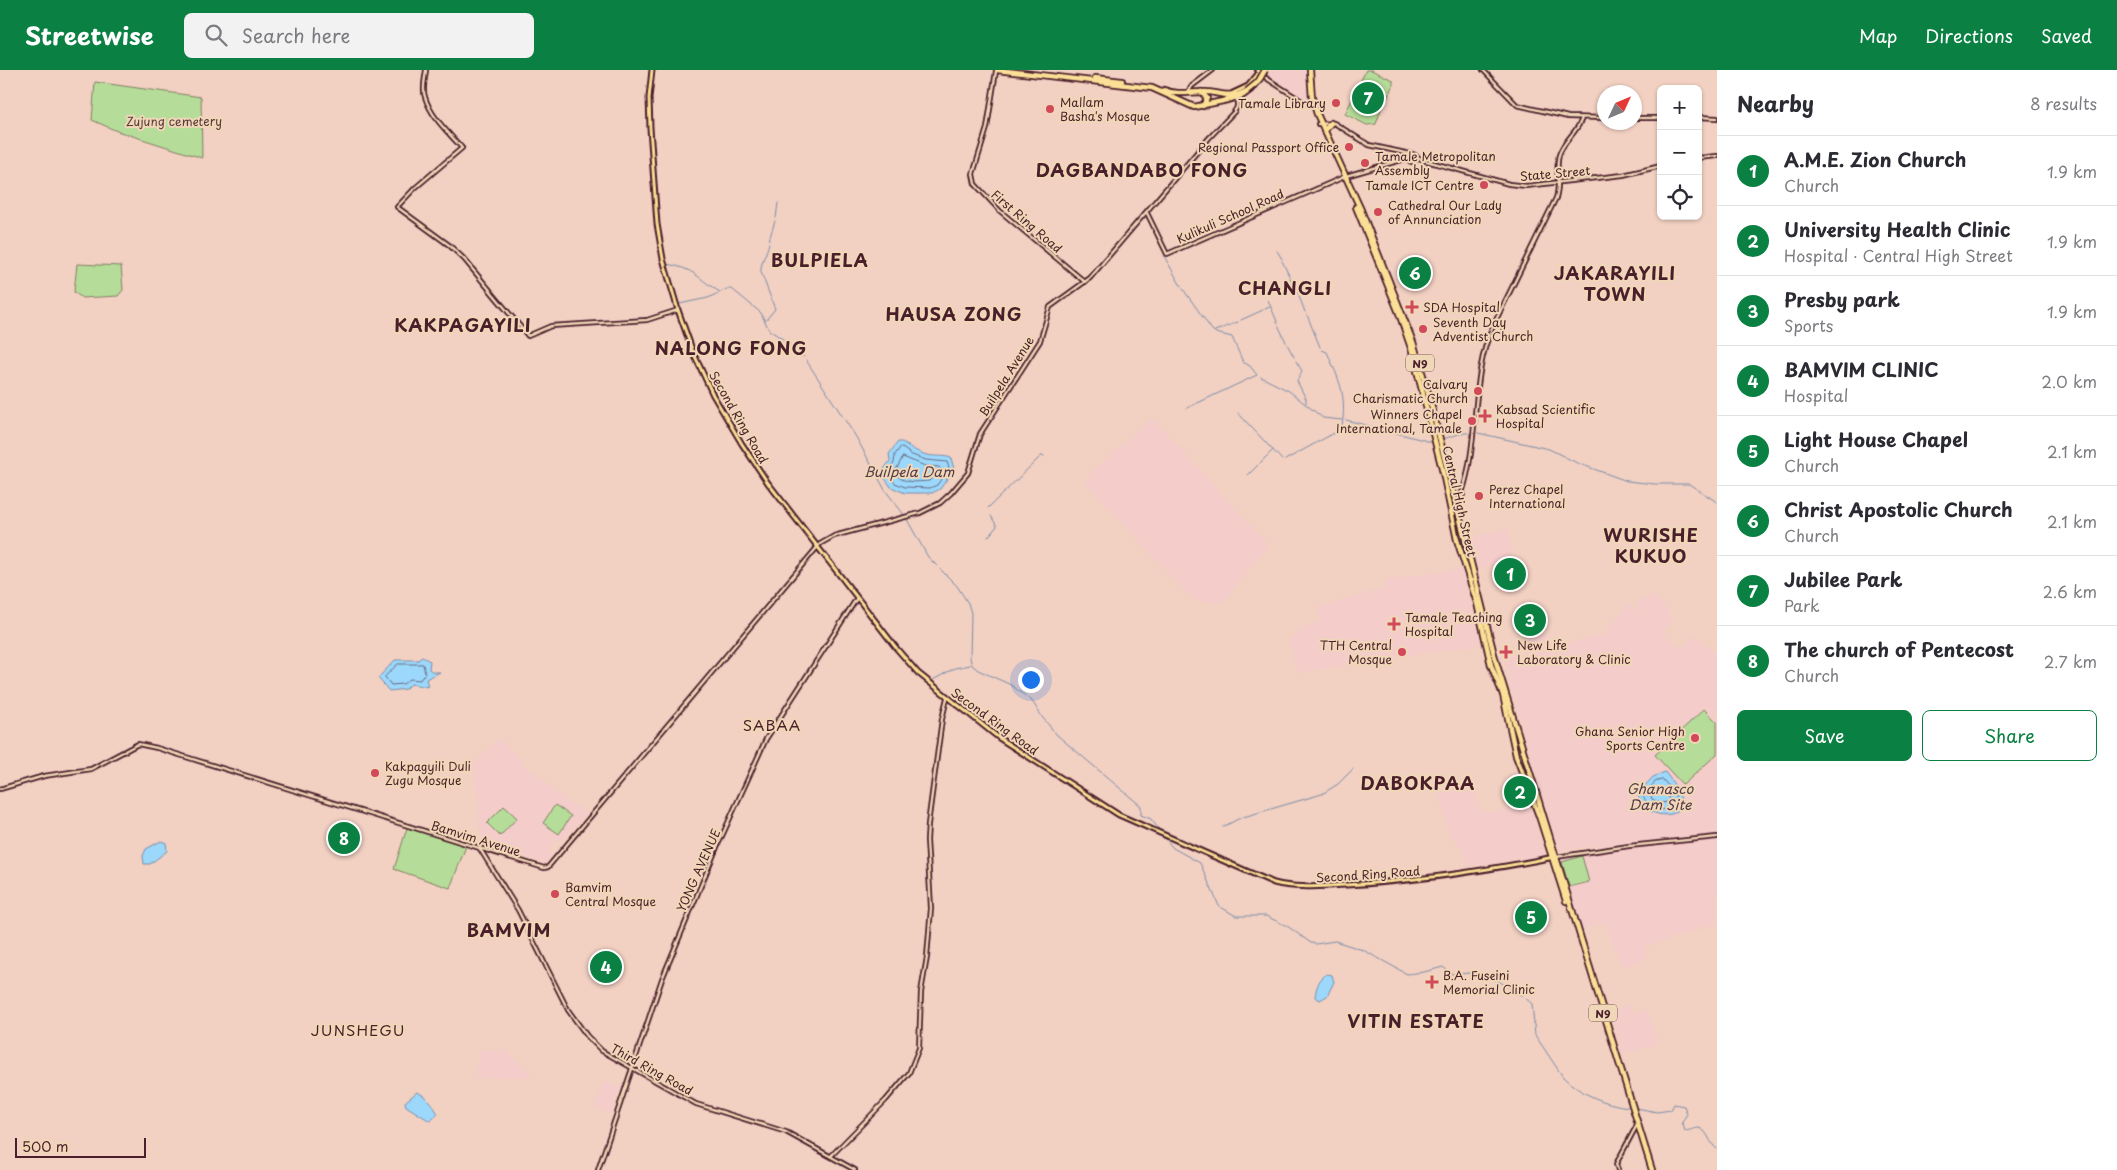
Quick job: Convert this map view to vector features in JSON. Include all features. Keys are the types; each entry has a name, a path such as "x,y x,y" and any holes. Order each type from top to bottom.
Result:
{"highway":[{"path":"1027,70 1151,85 1168,92 1188,94 1210,92 1223,98"},
{"name":"Central High Street","path":"1309,70 1312,104 1406,319 1423,373 1453,495 1451,510 1457,540 1503,695 1514,750 1553,857"},
{"path":"995,71 1152,88 1187,105 1203,106 1246,90 1258,82 1262,72"},
{"path":"1201,92 1207,98 1203,106"},
{"path":"1187,105 1185,99 1188,94"},
{"path":"1321,126 1332,123"},
{"name":"Central High Street","path":"1385,273 1413,356 1452,502 1457,508 1495,668 1524,750"},
{"path":"1451,510 1457,508 1462,494 1453,495"},
{"path":"1514,750 1524,750"},
{"name":"N9","path":"1524,750 1553,857 1652,1170"}],"main road":[{"name":"Second Ring Road","path":"652,70 649,116 657,224 663,259 678,310 703,374 726,417 768,483 906,660 947,698 999,738 1060,779 1119,815 1257,876 1287,886 1304,887 1408,881 1553,857"},
{"path":"1223,98 1242,90 1262,72"},
{"path":"1223,98 1237,98 1253,90 1262,72"}],"street":[{"path":"426,70 424,90 428,105 437,121 462,148 415,188 398,207 464,259 528,336 551,326 647,320 678,310"},
{"path":"1188,94 1192,86 1213,70"},
{"path":"1483,70 1517,105 1556,115 1597,118"},
{"name":"First Ring Road","path":"995,71 990,115 973,174 975,184 1000,211 1085,282"},
{"path":"1262,72 1301,100 1312,104"},
{"name":"Builpela Avenue","path":"818,547 831,538 906,517 940,503 951,493 967,474 980,434 1034,351 1041,337 1050,307 1085,282 1147,213 1209,138 1236,110 1237,98"},
{"path":"1452,502 1462,494 1472,457 1484,348 1556,198 1559,184 1560,153 1582,118"},
{"path":"1642,118 1657,118"},
{"path":"1702,118 1717,118"},
{"path":"1321,126 1332,123 1369,145 1409,157"},
{"path":"1398,161 1402,157 1400,154"},
{"path":"1345,177 1398,161 1413,154 1416,158"},
{"path":"1702,158 1717,156"},
{"name":"State Street","path":"1409,157 1412,162 1416,158 1509,184 1526,186 1559,184 1635,173 1657,167"},
{"name":"Kulikuli School Road","path":"1147,213 1167,254 1345,177"},
{"name":"Bamvim Avenue","path":"0,789 44,776 91,769 138,744 157,748 480,849 548,868 818,547"},
{"name":"YONG AVENUE","path":"598,1170 662,981 688,912 766,740 856,598"},
{"path":"831,1156 886,1100 908,1073 919,1048 922,986 931,924 928,824 942,719 947,698"},
{"name":"Second Ring Road","path":"1553,857 1629,846 1717,837"},
{"name":"Third Ring Road","path":"480,849 518,910 553,984 574,1019 602,1051 696,1104 786,1132 855,1170"},
{"path":"1618,1170 1616,1164 1638,1124"}],"shaded area":[{"path":"1256,70 1313,70 1310,107 1295,100"},
{"path":"1152,418 1267,543 1266,547 1226,599 1220,603 1193,600 1084,480"},
{"path":"1508,528 1513,561 1476,568 1469,538"},
{"path":"1519,561 1525,575 1497,580 1493,567"},
{"name":"Tamale Teaching Hospital","path":"1462,569 1482,644 1297,673 1289,640 1303,628 1321,620 1317,608 1385,589 1386,580"},
{"path":"1653,596 1661,606 1664,606 1672,622 1662,633 1682,648 1695,635 1717,656 1717,834 1558,850 1510,684 1505,659 1501,660 1497,648 1511,645 1515,657 1606,634 1628,603 1639,613 1636,601"},
{"path":"1526,630 1546,636 1549,646 1524,653 1521,642"},
{"path":"500,739 530,771 533,771 566,801 587,812 560,842 555,839 549,852 552,855 544,863 482,842 476,780 472,765"},
{"path":"1472,784 1480,811 1484,810 1485,813 1530,806 1545,855 1468,867 1464,852 1447,828 1440,794"},
{"path":"1715,838 1717,846 1717,923 1644,947 1648,957 1622,968 1606,922 1580,930 1559,860 1625,848"},
{"path":"1630,1005 1633,1013 1646,1010 1658,1043 1623,1054 1611,1012"},
{"path":"480,1049 507,1051 532,1075 477,1078 475,1076"},
{"path":"604,1082 620,1088 611,1114 595,1107"}],"green space":[{"path":"1366,70 1371,70 1393,80 1376,124 1367,125 1345,114"},
{"name":"Zujung cemetery","path":"95,82 201,97 202,158 117,131 92,120"},
{"path":"77,264 121,266 123,290 118,296 82,298 74,292"},
{"name":"Ghana Senior High Sports Centre","path":"1704,709 1717,722 1717,754 1683,785 1655,755"},
{"path":"555,805 571,816 559,834 543,823"},
{"path":"504,806 517,818 500,836 487,823"},
{"path":"407,828 466,846 450,888 394,869"},
{"path":"1582,856 1589,882 1569,887 1562,862"}],"water":[{"name":"Builpela Dam","path":"898,442 902,442 914,450 930,456 951,458 954,469 940,489 932,493 905,493 891,487 881,473 890,461 889,454"},
{"path":"422,657 430,661 429,669 433,672 440,672 426,679 428,687 411,684 406,689 389,691 378,678 395,660 418,660"},
{"name":"Ghanasco Dam Site","path":"1665,772 1676,787 1683,804 1679,810 1665,815 1650,811 1640,800 1638,793 1653,777"},
{"path":"161,841 166,843 167,851 150,864 144,864 143,856 146,849"},
{"path":"1327,974 1332,975 1334,982 1327,996 1320,1000 1315,997 1316,990 1320,981"},
{"path":"417,1092 429,1101 438,1114 430,1121 406,1106 405,1102"}],"waterway":[{"path":"776,218 778,203"},
{"path":"769,240 775,221"},
{"path":"765,321 775,309 761,272 769,243"},
{"path":"1277,251 1282,259"},
{"path":"1164,256 1181,286"},
{"path":"1282,261 1298,294"},
{"path":"666,264 690,271 720,292"},
{"path":"679,304 708,298 727,289 732,289 761,313 769,330 786,341 804,357"},
{"path":"1183,289 1212,330 1216,333 1232,337 1243,362 1250,366 1257,375 1187,408"},
{"path":"1299,296 1305,312"},
{"path":"1268,300 1278,324"},
{"path":"1265,309 1270,307"},
{"path":"1241,320 1263,310"},
{"path":"1307,315 1320,347"},
{"path":"1215,331 1238,322"},
{"path":"1279,327 1286,342"},
{"path":"1287,344 1294,357"},
{"path":"1285,460 1336,432 1342,426 1343,396 1341,387 1327,352 1322,350"},
{"path":"806,360 856,437 885,490 905,516 928,557 957,586 968,603 971,613 970,658 972,665 978,670 1011,685 1032,701 1057,735 1141,806 1141,815 1151,819 1161,832"},
{"path":"1296,361 1302,371 1297,381 1306,399 1306,403"},
{"path":"1261,377 1289,391 1323,418 1342,420"},
{"path":"1238,413 1282,460"},
{"path":"1346,420 1431,442"},
{"path":"1443,439 1468,433"},
{"path":"1478,433 1549,449 1577,463 1627,481 1655,484 1689,484 1717,502"},
{"path":"1260,463 1273,450"},
{"path":"988,508 1041,456 1044,456"},
{"path":"1248,475 1258,465"},
{"path":"988,537 997,526 991,516"},
{"path":"914,666 931,681 955,668 970,665"},
{"path":"1223,827 1240,818 1322,794 1338,784 1353,769"},
{"path":"1163,836 1173,848 1200,863 1219,906 1236,916 1266,916 1287,926 1311,943 1335,941 1363,950 1407,974 1443,967 1452,974 1482,974 1505,985 1532,1004 1535,1035 1563,1077 1593,1097 1628,1107"},
{"path":"1636,1108 1657,1112 1671,1110 1674,1104 1684,1106 1687,1114 1682,1122 1685,1131 1696,1128 1701,1129 1717,1149"}],"place":[{"name":"Jubilee Park","path":"1368,98"},
{"name":"Tamale Library","path":"1336,103"},
{"name":"Mallam Basha's Mosque","path":"1050,109"},
{"name":"Regional Passport Office","path":"1349,147"},
{"name":"Tamale Metropolitan Assembly","path":"1365,163"},
{"name":"Tamale ICT Centre","path":"1484,185"},
{"name":"Cathedral Our Lady of Annunciation","path":"1378,212"},
{"name":"Christ Apostolic Church","path":"1415,273"},
{"name":"SDA Hospital","path":"1412,307"},
{"name":"Seventh Day Adventist Church","path":"1423,329"},
{"name":"Calvary Charismatic Church","path":"1478,391"},
{"name":"Kabsad Scientific Hospital","path":"1485,416"},
{"name":"Winners Chapel International, Tamale","path":"1472,421"},
{"name":"Perez Chapel International","path":"1479,496"},
{"name":"A.M.E. Zion Church","path":"1510,574"},
{"name":"Presby park","path":"1530,620"},
{"name":"Tamale Teaching Hospital","path":"1394,624"},
{"name":"TTH Central Mosque","path":"1402,652"},
{"name":"New Life Laboratory & Clinic","path":"1506,652"},
{"name":"Ghana Senior High Sports Centre","path":"1695,738"},
{"name":"Kakpagyili Duli Zugu Mosque","path":"375,773"},
{"name":"University Health Clinic","path":"1520,792"},
{"name":"The church of Pentecost","path":"344,838"},
{"name":"Bamvim Central Mosque","path":"555,894"},
{"name":"Light House Chapel","path":"1531,917"},
{"name":"BAMVIM CLINIC","path":"606,967"},
{"name":"B.A. Fuseini Memorial Clinic","path":"1432,982"}],"district":[{"name":"DAGBANDABO FONG","path":"1142,169"},
{"name":"BULPIELA","path":"820,259"},
{"name":"JAKARAYILI TOWN","path":"1615,282"},
{"name":"CHANGLI","path":"1285,287"},
{"name":"HAUSA ZONG","path":"954,313"},
{"name":"KAKPAGAYILI","path":"463,324"},
{"name":"NALONG FONG","path":"731,347"},
{"name":"WURISHE KUKUO","path":"1651,544"},
{"name":"SABAA","path":"772,724"},
{"name":"DABOKPAA","path":"1418,782"},
{"name":"BAMVIM","path":"509,929"},
{"name":"VITIN ESTATE","path":"1416,1020"},
{"name":"JUNSHEGU","path":"358,1029"}]}
